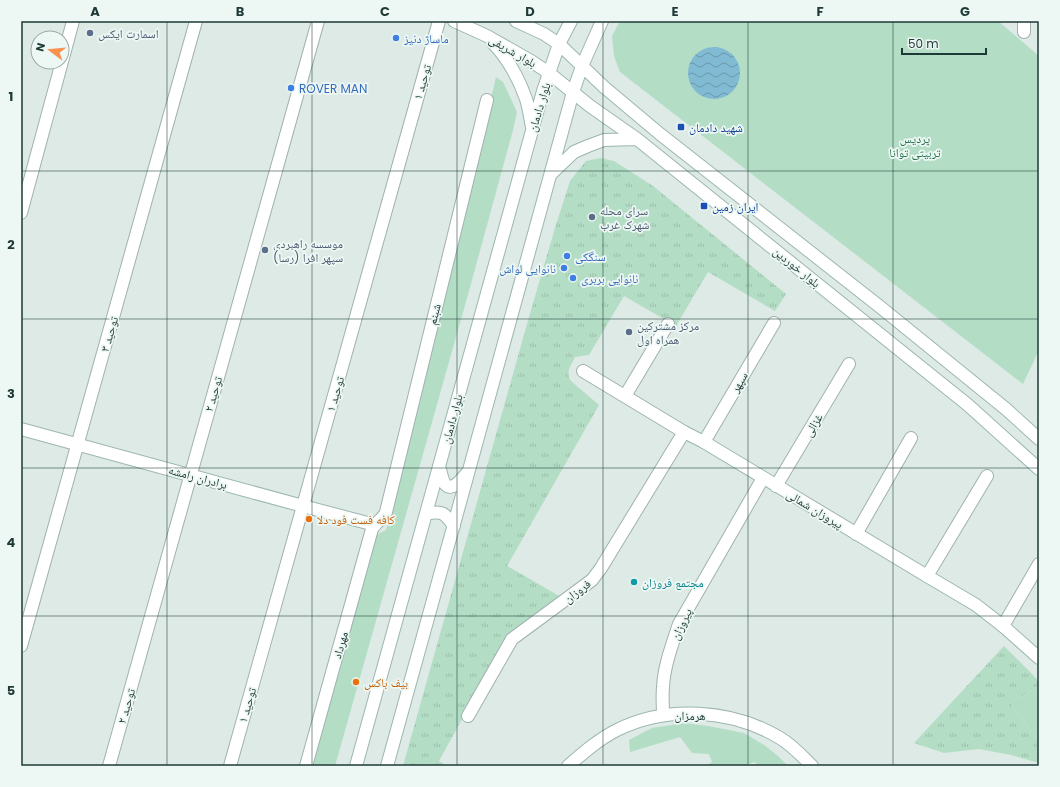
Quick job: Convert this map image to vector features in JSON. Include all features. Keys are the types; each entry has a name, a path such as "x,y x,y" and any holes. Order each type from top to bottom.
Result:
{"street":[{"path":"21,213 73,21"},
{"name":"توحید ۳","path":"21,646 196,21"},
{"name":"توحید ۲","path":"109,766 318,21"},
{"name":"توحید ۱","path":"230,766 439,21"},
{"name":"بلوار شریفی","path":"454,21 487,36 549,73"},
{"path":"516,21 544,34 559,44"},
{"name":"بلوار دادمان","path":"356,766 532,129 559,44 570,21"},
{"path":"387,766 573,92 582,66 602,21"},
{"path":"487,36 504,54 514,72 526,100 532,129"},
{"name":"بلوار خوردین","path":"559,44 608,90 660,134 891,316 1006,409 1039,439"},
{"name":"بلوار خوردین","path":"549,73 590,106 637,139 968,405 1039,469"},
{"name":"شبنم","path":"375,525 383,518 386,512 487,100"},
{"path":"550,175 574,152 581,149 604,140 637,139"},
{"name":"سپهر","path":"704,442 774,323"},
{"path":"624,396 668,324"},
{"name":"غزالی","path":"776,486 849,364"},
{"name":"پیروزان شمالی","path":"583,371 976,605 1003,626 1039,658"},
{"name":"برادران رامشه","path":"21,429 375,525"},
{"name":"فروزان","path":"468,716 512,639 592,580 601,568 684,432"},
{"path":"856,534 911,438"},
{"path":"439,466 445,484 448,487 454,486 459,482 469,470"},
{"path":"926,576 987,476"},
{"name":"پیروزان","path":"663,716 663,687 665,670 679,624 763,478"},
{"path":"426,514 442,512 454,526"},
{"name":"مهرداد","path":"306,766 372,529 375,525"},
{"path":"1003,626 1039,564"},
{"name":"هرمزان","path":"568,766 600,740 616,730 637,722 663,716 707,714 756,727 780,738 799,752 812,766"}],"green space":[{"name":"پردیس تربیتی توانا","path":"620,21 998,21 1039,56 1039,350 1023,384 620,72 614,56 612,36"},
{"path":"496,77 503,82 517,112 513,130 335,766 311,766 374,536 386,530"},
{"path":"600,158 614,161 653,186 786,294 775,311 708,272 676,326 624,296 589,355 575,357 570,366 569,378 571,381 599,405 507,566 561,597 511,632 439,761 447,766 403,766 527,324 570,181 586,161"},
{"path":"1004,646 1039,682 1039,686 1010,703 1039,741 1039,763 1011,755 979,749 944,753 914,743"},
{"path":"1039,686 1039,741 1010,703"},
{"path":"685,723 744,733 764,745 788,766 761,766 754,762 744,766 706,766 712,762 709,754 692,753 680,737 630,752 629,740 652,728"}],"water":[{"path":"714,47 724,49 732,55 738,63 740,73 738,83 732,91 724,97 714,99 704,97 696,91 690,83 688,73 690,63 696,55 704,49"}],"place":[{"name":"اسمارت ایکس","path":"90,33"},
{"name":"ماساژ دنیز","path":"396,38"},
{"name":"ROVER MAN","path":"291,88"},
{"name":"شهید دادمان","path":"681,127"},
{"name":"ایران زمین","path":"704,206"},
{"name":"سرای محله شهرک غرب","path":"592,217"},
{"name":"موسسه راهبردی سپهر افرا (رسا)","path":"265,250"},
{"name":"سنگکی","path":"567,256"},
{"name":"نانوایی لواش","path":"564,268"},
{"name":"نانوایی بربری","path":"573,278"},
{"name":"مرکز مشترکین همراه اول","path":"629,332"},
{"name":"کافه فست فود دلا","path":"309,519"},
{"name":"مجتمع فروزان","path":"634,582"},
{"name":"بیف باکس","path":"356,682"}]}
